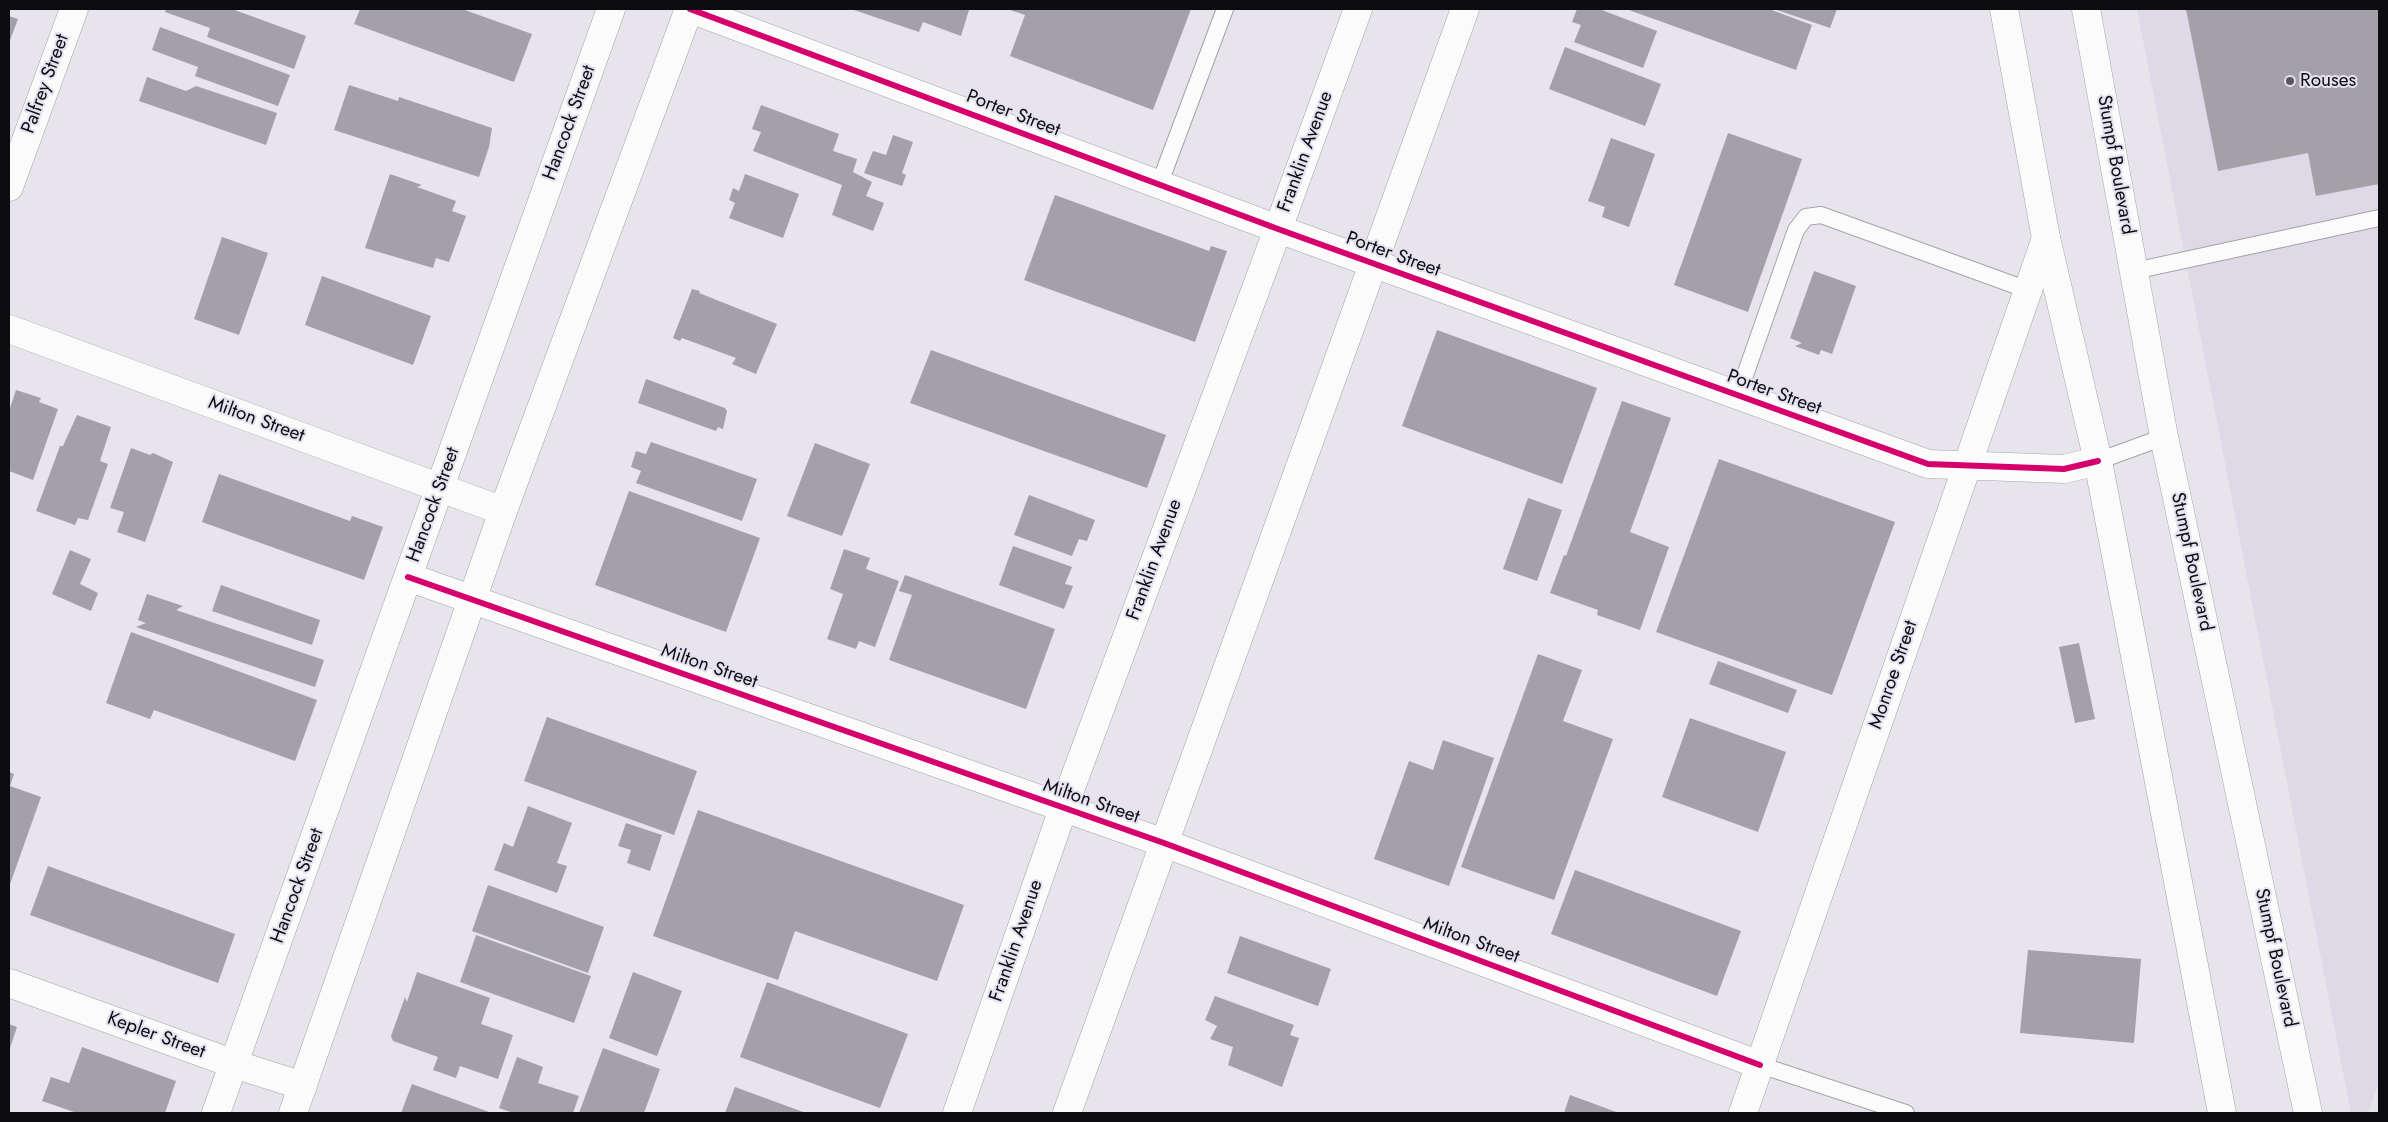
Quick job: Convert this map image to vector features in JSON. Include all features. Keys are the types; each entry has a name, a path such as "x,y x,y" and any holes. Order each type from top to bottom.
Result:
{"street":[{"name":"Palfrey Street","path":"9,187 74,9"},
{"name":"Hancock Street","path":"216,1113 611,9"},
{"name":"Porter Street","path":"689,9 1278,230 1928,464 1966,467 2064,469 2098,461"},
{"path":"294,1113 474,600 503,511 689,9"},
{"name":"Franklin Avenue","path":"957,1113 1063,809 1358,9"},
{"path":"1067,1113 1465,9"},
{"path":"2004,9 2046,238 2098,461 2222,1113"},
{"name":"Stumpf Boulevard","path":"2086,9 2164,437 2308,1113"},
{"name":"Monroe Street","path":"1743,1113 2046,238"},
{"name":"Milton Street","path":"9,329 503,511"},
{"name":"Milton Street","path":"408,577 1063,809 1164,842 1760,1065"},
{"name":"Kepler Street","path":"9,983 234,1064 303,1086"}],"lane":[{"path":"1160,185 1225,9"},
{"path":"1738,395 1796,230 1806,217 1821,215 2028,290"},
{"path":"2134,271 2379,218"},
{"path":"2098,461 2164,437"},
{"path":"1760,1065 1906,1113"}],"shaded area":[{"path":"2137,9 2379,9 2379,1081 2368,1113 2351,1113"}],"building":[{"path":"166,9 232,9 306,36 294,69 207,37 210,28 165,12"},
{"path":"360,9 462,9 532,34 514,82 354,24"},
{"path":"851,9 969,10 961,36 923,22 919,32"},
{"path":"1007,9 1191,9 1153,110 1010,56 1025,15"},
{"path":"1577,9 1599,9 1657,31 1643,68 1574,42 1581,25 1572,22"},
{"path":"1626,9 1769,9 1812,25 1796,70"},
{"path":"1774,9 1837,9 1830,28"},
{"name":"Rouses","path":"2186,9 2379,9 2379,184 2316,196 2308,153 2218,171"},
{"path":"9,16 18,19 9,43"},
{"path":"160,27 290,75 278,106 195,76 198,67 152,50"},
{"path":"1565,47 1661,84 1645,126 1549,89"},
{"path":"147,77 186,91 196,86 277,113 266,145 139,101"},
{"path":"349,85 398,101 399,97 492,128 489,147 479,177 334,130"},
{"path":"761,105 839,134 833,151 857,159 853,172 872,182 866,196 884,203 873,231 832,215 842,185 753,151 761,132 752,129"},
{"path":"1728,133 1802,159 1748,312 1674,285"},
{"path":"893,135 913,142 902,173 906,175 902,186 864,173 873,151 886,155"},
{"path":"1611,138 1655,154 1629,227 1602,217 1605,207 1588,201"},
{"path":"390,174 422,185 417,187 456,201 452,211 466,216 449,262 436,258 433,268 365,248"},
{"path":"745,174 799,194 783,238 729,218 735,203 729,200 733,188 739,191"},
{"path":"1055,195 1209,251 1211,246 1227,251 1195,342 1024,280"},
{"path":"222,237 268,253 239,335 194,319"},
{"path":"1814,271 1856,286 1832,354 1821,350 1819,355 1795,346 1802,343 1790,338"},
{"path":"322,276 431,316 413,365 305,325"},
{"path":"692,289 777,324 756,374 732,364 736,358 682,338 680,341 673,338"},
{"path":"1437,330 1597,388 1562,484 1402,426"},
{"path":"931,350 1166,435 1147,488 910,403"},
{"path":"646,379 725,408 727,411 723,429 718,427 716,431 638,403"},
{"path":"16,390 41,398 39,402 58,409 33,480 9,471 9,411"},
{"path":"1622,401 1671,418 1630,532 1669,547 1640,630 1597,615 1598,610 1550,593 1564,555 1566,556"},
{"path":"77,415 111,427 100,461 108,464 88,520 78,518 75,525 36,511 60,446 63,446"},
{"path":"651,442 757,479 742,521 636,483 641,471 631,467 636,451 646,454"},
{"path":"815,443 870,464 842,536 787,516"},
{"path":"131,448 150,455 153,453 173,462 145,542 117,532 124,512 110,508"},
{"path":"1719,459 1895,522 1832,695 1656,632"},
{"path":"219,474 350,521 352,516 383,527 364,580 202,522"},
{"path":"629,491 760,538 726,632 595,585"},
{"path":"1029,495 1095,520 1087,541 1079,539 1072,556 1014,535"},
{"path":"1528,498 1562,510 1537,581 1503,569"},
{"path":"1013,546 1072,567 1065,584 1073,586 1064,609 999,585"},
{"path":"844,549 870,558 866,569 899,581 875,647 859,641 856,649 827,639 843,594 830,589"},
{"path":"70,550 91,559 80,584 98,593 91,611 52,594"},
{"path":"905,575 1055,629 1026,709 889,660 912,595 899,591"},
{"path":"221,585 320,620 312,645 212,611"},
{"path":"147,594 183,606 176,610 324,660 315,687 136,627 146,623 138,620"},
{"path":"131,632 317,700 295,761 154,710 150,719 106,703"},
{"path":"2079,643 2095,719 2075,723 2059,647"},
{"path":"1538,654 1582,670 1563,721 1613,739 1554,900 1461,867"},
{"path":"1718,661 1797,690 1788,713 1709,684"},
{"path":"547,717 697,771 674,835 524,781"},
{"path":"1690,718 1786,752 1758,832 1662,797"},
{"path":"1443,740 1494,758 1449,886 1374,859 1409,761 1433,770"},
{"path":"9,772 14,774 10,786 41,797 9,887"},
{"path":"528,806 572,823 557,863 567,866 557,893 494,870 504,843 513,847"},
{"path":"698,810 964,905 937,981 795,931 778,980 653,936"},
{"path":"626,823 662,835 650,871 627,863 631,850 618,846"},
{"path":"48,866 235,934 218,983 30,915"},
{"path":"1575,870 1741,931 1717,996 1551,934"},
{"path":"488,885 604,927 588,973 472,931"},
{"path":"476,935 591,976 574,1023 460,982"},
{"path":"1240,936 1331,969 1318,1006 1227,973"},
{"path":"2028,950 2141,959 2134,1043 2020,1033"},
{"path":"417,972 490,998 481,1024 513,1035 498,1079 460,1066 456,1078 433,1070 438,1057 393,1041 391,1036 405,997 407,1002"},
{"path":"633,972 682,991 657,1056 609,1038"},
{"path":"767,982 908,1034 880,1108 740,1057"},
{"path":"1215,996 1294,1025 1290,1035 1299,1038 1282,1087 1228,1065 1233,1047 1210,1039 1217,1026 1205,1020"},
{"path":"9,1024 17,1027 9,1051"},
{"path":"82,1047 176,1081 165,1113 77,1113 42,1101 51,1077 69,1083"},
{"path":"603,1048 660,1069 644,1113 579,1113"},
{"path":"517,1057 543,1067 538,1083 579,1096 573,1113 513,1113 499,1108"},
{"path":"412,1084 492,1113 401,1113"},
{"path":"735,1087 806,1113 725,1113"},
{"path":"1570,1095 1619,1113 1564,1113"}],"cycle path":[{"path":"690,9 1278,229 1928,464 2064,469 2098,461"},
{"path":"408,577 1164,843 1760,1065"}],"place":[{"name":"Rouses","path":"2290,81"}]}
